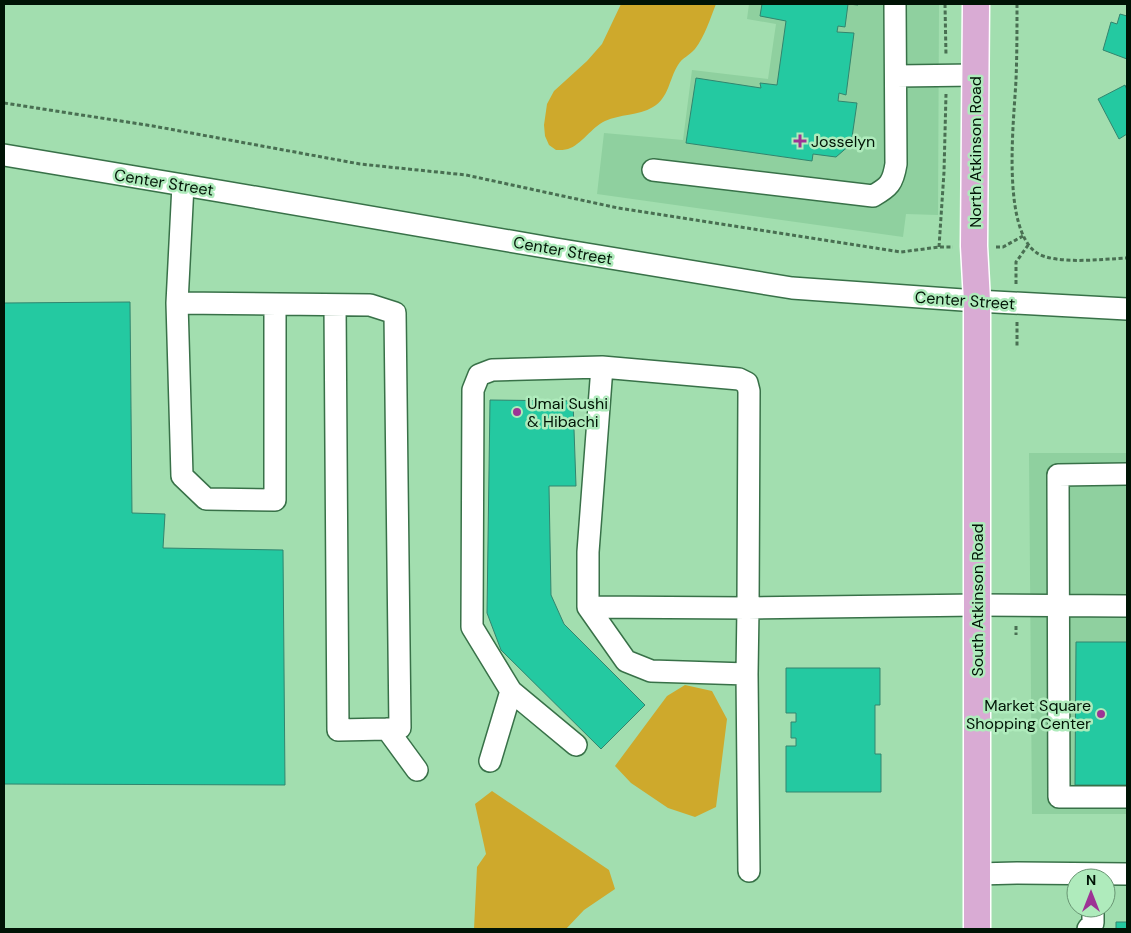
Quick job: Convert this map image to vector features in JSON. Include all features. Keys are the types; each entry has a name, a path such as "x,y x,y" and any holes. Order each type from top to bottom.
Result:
{"main road":[{"name":"North Atkinson Road","path":"976,4 974,246 977,301"},
{"name":"South Atkinson Road","path":"977,301 977,929"}],"street":[{"path":"653,170 873,196 886,188 894,176 896,164 896,4"},
{"path":"896,76 976,76"},
{"name":"Center Street","path":"4,155 792,288 1127,309"},
{"path":"183,185 176,303 182,476 206,499 275,500 275,304"},
{"path":"176,303 370,305 395,313 400,728 338,730 335,305"},
{"path":"602,367 588,552 588,607 626,661 651,671 748,674"},
{"path":"576,746 511,691 472,627 473,390 479,375 492,370 602,367 739,379 747,383 749,391 749,871"},
{"path":"1127,474 1058,475 1059,797 1127,797"},
{"path":"588,607 1127,606"},
{"path":"490,761 511,691"},
{"path":"387,729 417,770"},
{"path":"977,874 1066,875"},
{"path":"1088,929 1093,923 1093,918"}],"path":[{"path":"4,103 153,126 360,164 466,175 618,208 901,252 939,247 944,172 945,4"},
{"path":"1017,4 1012,176 1015,208 1020,230 1036,252 1046,257 1062,260 1127,258"},
{"path":"1003,247 1023,236"},
{"path":"1016,262 1029,244"}],"shaded area":[{"path":"621,4 716,4 702,39 695,49 678,65 666,93 658,103 647,110 605,121 573,147 556,150 549,145 545,136 544,125 547,104 554,91 587,61 602,44"},
{"path":"749,4 939,4 938,215 906,214 903,237 597,194 604,133 683,140 692,70 768,79 776,24 747,19"},
{"path":"1029,453 1127,453 1127,814 1032,814"},
{"path":"685,685 712,691 727,719 716,807 695,817 668,808 631,783 615,766 667,696"},
{"path":"492,791 609,870 615,889 584,910 566,929 474,929 477,867 486,854 475,804"}],"building":[{"path":"762,4 848,4 845,27 838,26 837,32 854,33 846,95 839,93 838,101 857,103 851,144 836,157 813,154 812,161 686,143 696,78 761,88 760,83 777,85 786,21 760,16"},
{"path":"1120,14 1127,16 1127,59 1103,50 1111,22 1117,24"},
{"path":"1125,85 1127,90 1127,134 1119,139 1098,99"},
{"path":"130,302 132,513 165,514 163,548 283,550 285,785 4,784 4,303"},
{"path":"490,400 573,401 576,486 549,486 551,595 564,624 645,705 601,749 501,650 487,613"},
{"name":"Market Square Shopping Center","path":"1076,642 1127,642 1127,785 1075,785"},
{"path":"786,668 880,668 880,705 875,705 875,754 881,754 881,792 786,792 786,746 796,746 796,738 791,738 791,722 796,722 796,713 786,713"},
{"path":"1116,922 1127,922 1127,929 1116,929"}],"place":[{"name":"Josselyn","path":"800,141"},
{"name":"Umai Sushi & Hibachi","path":"517,412"},
{"name":"Market Square Shopping Center","path":"1101,714"}]}
